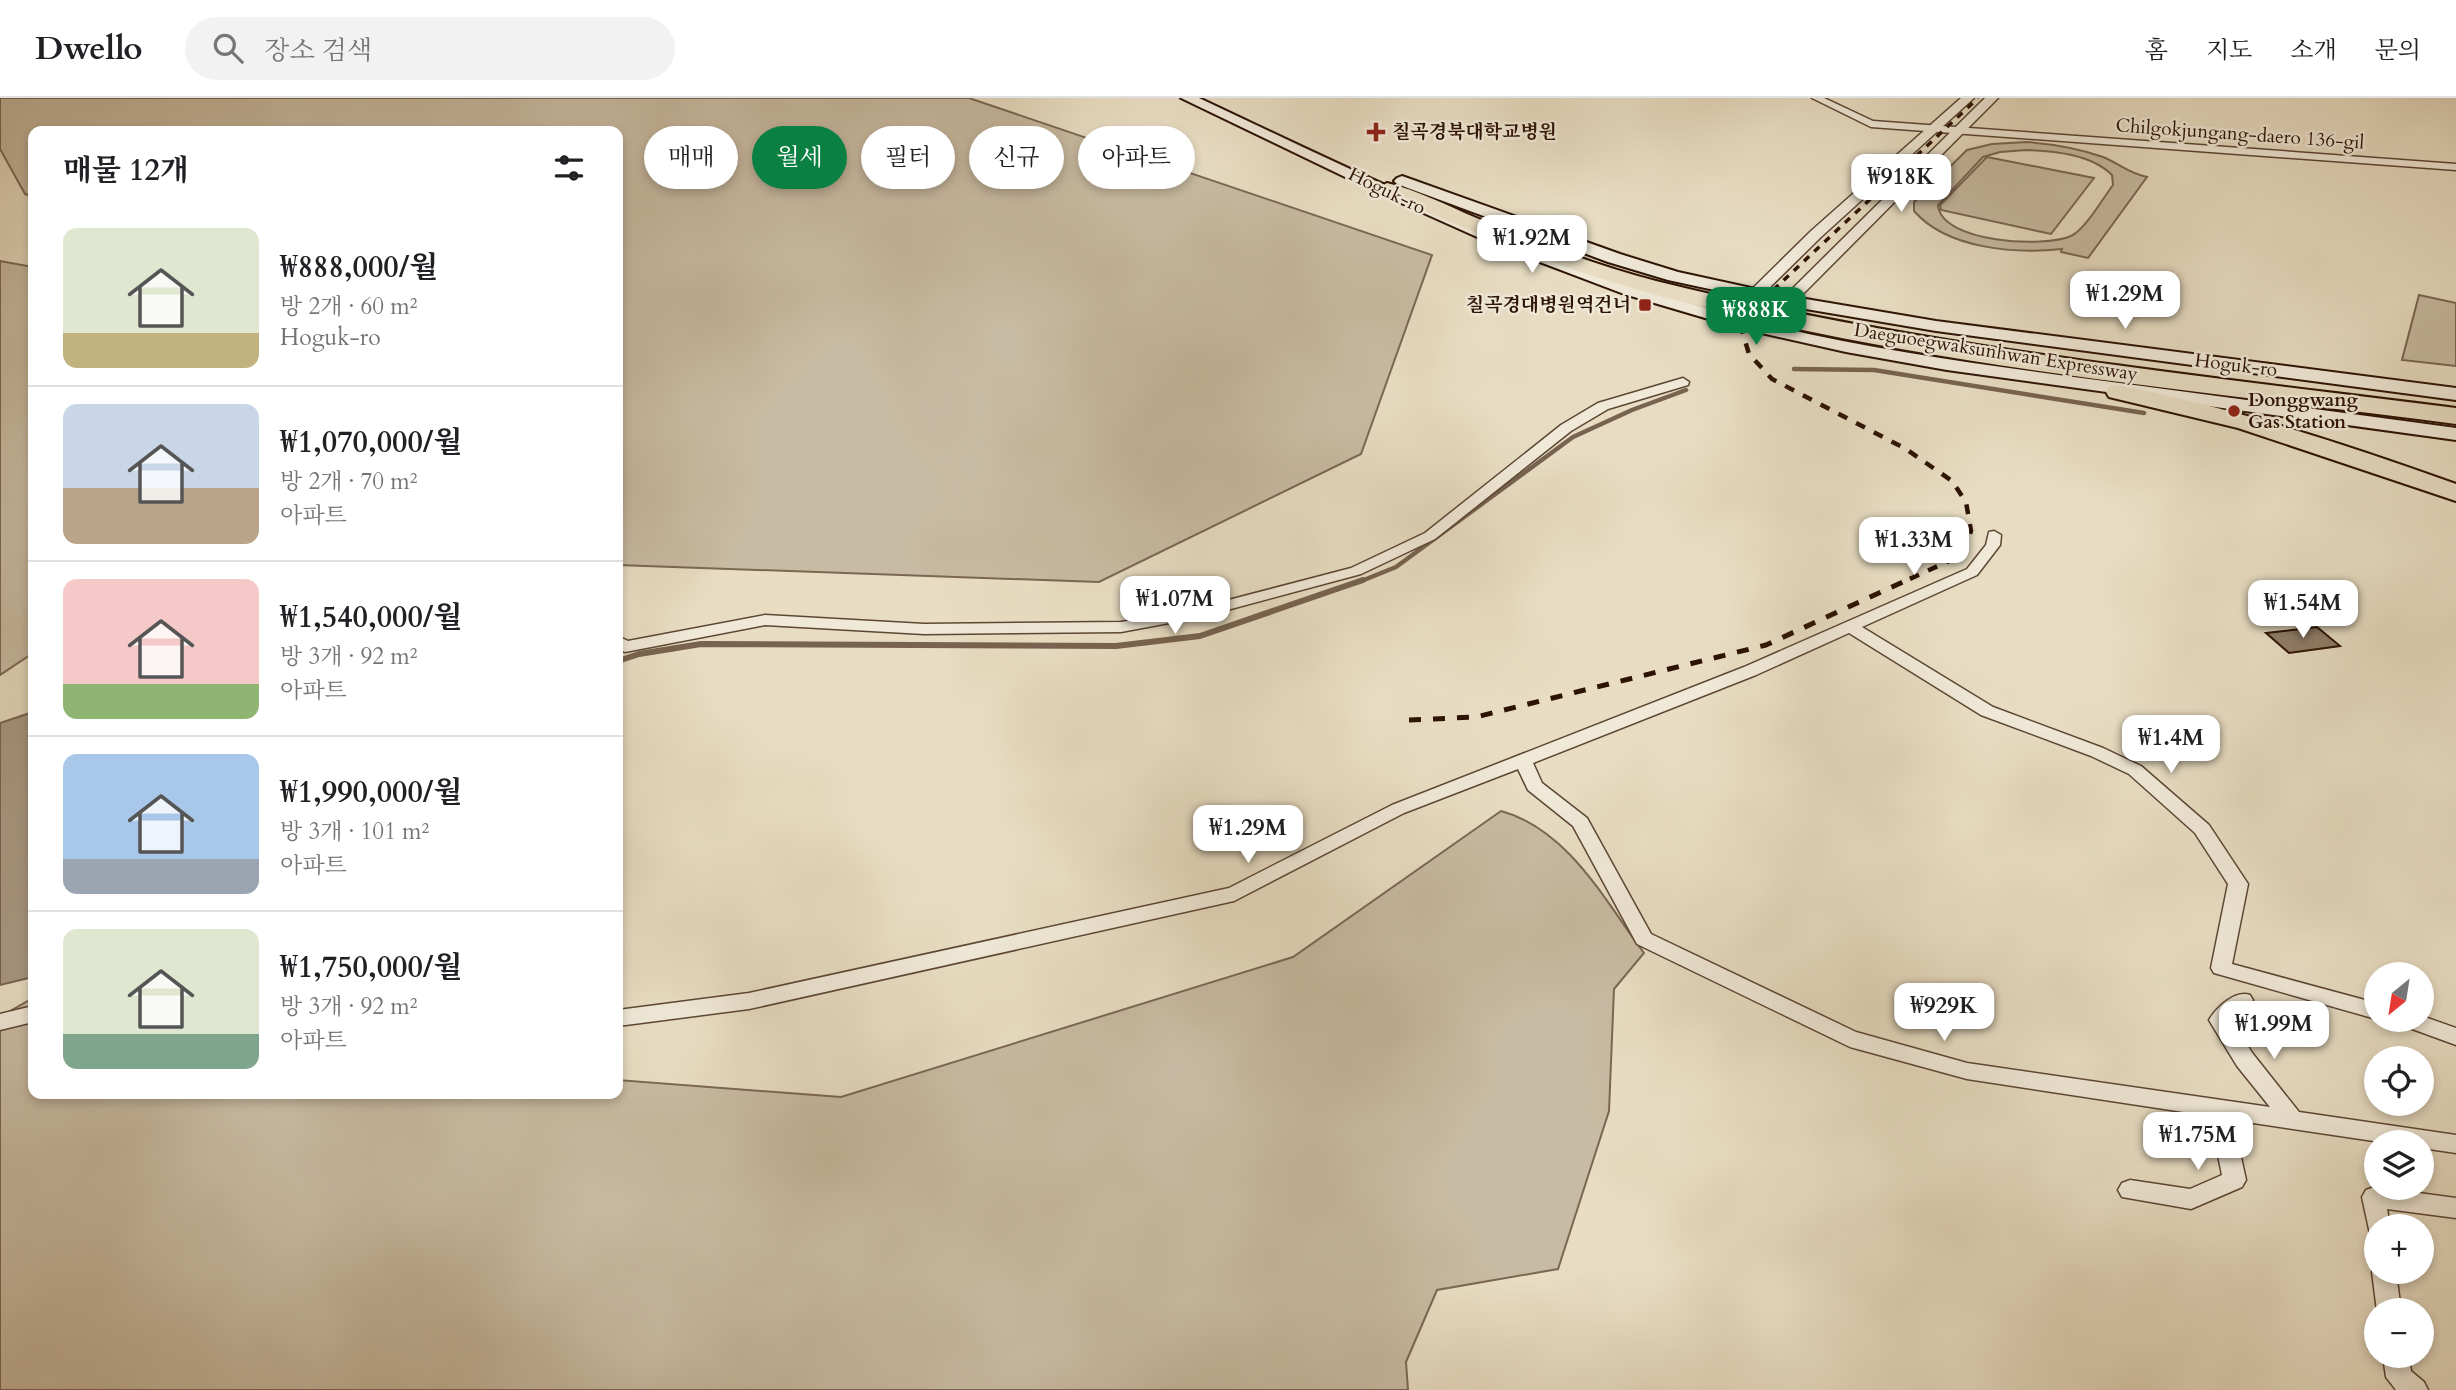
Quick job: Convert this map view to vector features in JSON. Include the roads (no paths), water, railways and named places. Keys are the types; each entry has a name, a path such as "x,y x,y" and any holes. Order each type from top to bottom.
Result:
{"highway":[{"name":"Daeguoegwaksunhwan Expressway","path":"1391,181 1572,251 1690,286 1837,321 1971,344 2456,407"},
{"name":"Daeguoegwaksunhwan Expressway","path":"1391,181 1572,261 1644,284 1770,314 2006,356 2456,416"},
{"path":"2060,381 2161,400 2284,432 2456,493"}],"main road":[{"name":"Hoguk-ro","path":"1188,98 1391,181 1601,254 1674,276 1788,301 1936,326 2456,394"},
{"name":"Hoguk-ro","path":"1215,98 1329,148"},
{"name":"Hoguk-ro","path":"1391,181 1466,229 1697,312 1883,355 2456,434"}],"street":[{"name":"Chilgokjungang-daero 136-gil","path":"1817,98 1871,124 2456,167"},
{"path":"1755,294 1816,233 1968,98"},
{"path":"1788,301 1992,98"},
{"path":"623,645 765,620 924,629 1121,627 1195,614 1356,571 1430,536 1566,428 1603,406 1684,382"},
{"path":"623,1017 750,1001 1234,894 1398,809 1750,671 1972,572 1993,545 1994,535"},
{"path":"1850,626 1987,710 2097,752 2135,770 2202,829 2238,884 2221,968 2364,1008"},
{"path":"1523,760 1534,786 1580,822 1644,939 1850,1039 1967,1071 2456,1144"},
{"path":"2243,1000 2220,1020 2245,1060 2293,1120"},
{"path":"0,1022 28,1015"},
{"path":"2434,1029 2456,1037"},
{"path":"2130,1190 2191,1199 2234,1180 2220,1109"},
{"path":"2376,1214 2374,1197 2456,1208"},
{"path":"2398,1368 2399,1377 2415,1390"}],"waterway":[{"path":"1794,369 1874,370 2144,413"},
{"path":"1359,582 1396,567 1573,437 1632,410 1686,390"},
{"path":"623,659 639,654 701,644 1116,646 1200,636 1363,580"}],"railway":[{"path":"1754,308 1978,98"},
{"path":"1754,308 1741,327 1749,354 1772,379 1906,449 1952,481 1966,502 1971,531 1962,555 1903,582"},
{"path":"1409,720 1476,717 1766,645 1907,580"}],"place":[{"name":"칠곡경북대학교병원","path":"1376,132"},
{"name":"칠곡경대병원역건너","path":"1645,305"},
{"name":"Donggwang Gas Station","path":"2234,411"}]}
